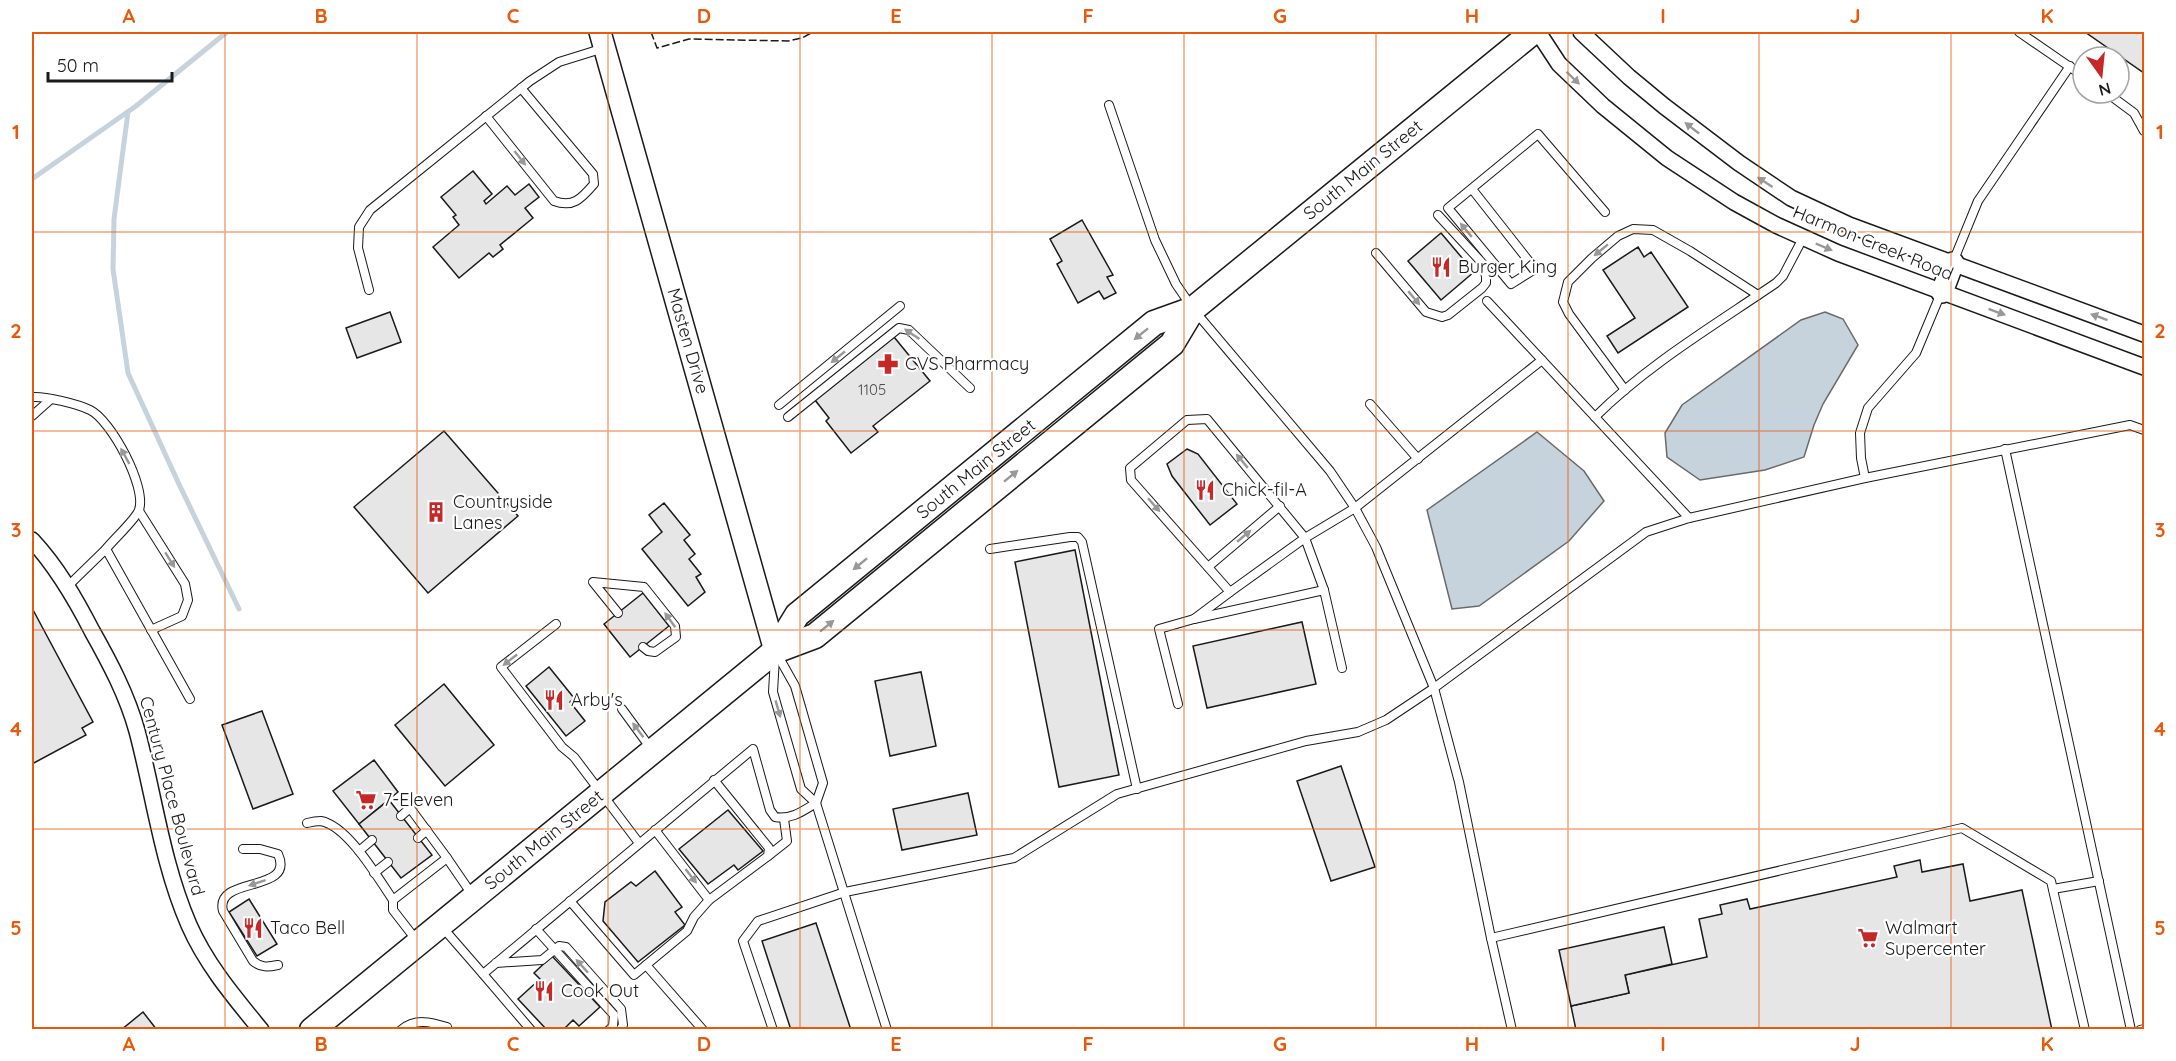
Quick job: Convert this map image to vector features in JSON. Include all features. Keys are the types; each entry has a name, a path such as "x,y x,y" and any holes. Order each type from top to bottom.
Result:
{"main road":[{"name":"South Main Street","path":"312,1029 775,651 814,636 921,549 1172,344 1193,309 1533,32"}],"street":[{"name":"Harmon Creek Road","path":"1538,32 1565,71 1639,137 1700,181 1734,202 1803,238 2145,367"},
{"name":"Harmon Creek Road","path":"1581,32 1655,99 1764,182 1820,213 2145,334"},
{"name":"Masten Drive","path":"603,40 775,651"},
{"path":"1942,292 1953,263"},
{"name":"Century Place Boulevard","path":"32,540 68,586 110,663 129,706 171,874 189,926 214,969 261,1029"}],"lane":[{"path":"1953,263 1978,201 2070,66 2019,32"},
{"path":"369,290 358,248 359,227 370,210 521,88 559,62 603,40"},
{"path":"486,116 554,201 564,205 575,202 594,184 592,174 521,88"},
{"path":"1109,105 1155,240 1176,284 1193,309 1329,471 1355,508 1376,547 1434,688 1459,782 1512,1029"},
{"path":"2123,105 2134,113 2145,131"},
{"path":"1472,189 1535,269 1510,284 1448,208 1538,134 1605,212"},
{"path":"1376,253 1426,312 1442,317 1448,315 1482,288 1486,283 1486,277 1484,265 1438,215"},
{"path":"1625,390 1569,315 1563,302 1568,282 1618,236 1633,229 1653,230 1758,295"},
{"path":"1595,417 1661,362 1783,276 1803,238"},
{"path":"1865,478 1860,433 1868,408 1916,353 1942,292"},
{"path":"1487,301 1689,518"},
{"path":"779,405 900,306"},
{"path":"788,417 899,327 909,330 970,388"},
{"path":"1194,619 1305,538 1355,508 1542,360"},
{"path":"32,397 43,396 90,410 106,423 132,469 140,497 139,511 185,584 188,600 182,616 151,630"},
{"path":"32,416 51,399"},
{"path":"1370,404 1418,459"},
{"path":"1230,592 1131,480 1130,468 1187,420 1208,419 1305,538 1324,590 1342,668"},
{"path":"773,1029 743,941 758,921 845,892 1014,858 1117,794 1306,741 1358,732 1386,720 1434,688 1646,532 1689,518 2005,448 2130,425 2145,430"},
{"path":"2005,448 2131,1029"},
{"path":"1208,567 1280,506"},
{"path":"68,586 106,549 139,511"},
{"path":"990,549 1070,537 1078,537 1082,542 1137,789"},
{"path":"106,549 190,699"},
{"path":"618,613 593,582 644,587 675,626 676,637 655,652 643,647"},
{"path":"1178,704 1159,629 1324,590"},
{"path":"556,624 501,667 562,747 574,757 639,843"},
{"path":"483,974 753,749 770,810 775,817 784,819 816,803 823,783 795,686 775,651"},
{"path":"775,651 773,692 801,789 816,803 887,1029"},
{"path":"622,709 653,751"},
{"path":"714,780 769,848 768,856"},
{"path":"401,816 410,808 473,898"},
{"path":"570,901 634,975 687,931 694,917 709,900 787,841 784,819"},
{"path":"307,823 322,821 341,832 359,850 393,900 393,910 418,943"},
{"path":"1491,938 1962,828 2051,881 2085,1029"},
{"path":"418,838 427,830"},
{"path":"655,830 709,900"},
{"path":"359,850 372,840"},
{"path":"243,849 260,849 278,854 280,870 278,875 229,892 221,904 223,911 253,961 267,967 278,965"},
{"path":"393,900 447,858"},
{"path":"374,873 388,862"},
{"path":"2053,889 2098,881"},
{"path":"441,924 531,1029"},
{"path":"536,929 614,1015 613,1026 609,1029"},
{"path":"496,963 542,960 559,946 566,947 614,1000 623,1016 623,1025 620,1029"},
{"path":"646,965 703,1029"},
{"path":"401,1029 427,1021 447,1027"}],"shaded area":[{"path":"1825,312 1843,319 1858,345 1823,404 1804,457 1765,470 1700,480 1667,457 1665,433 1682,405 1801,320"},
{"path":"1537,432 1584,471 1604,501 1569,541 1479,606 1452,609 1427,510"}],"building":[{"path":"2085,32 2144,32 2144,73 2131,64 2131,45 2104,45"},
{"path":"473,171 492,194 484,201 486,204 507,186 515,195 529,184 539,197 525,208 533,218 500,245 503,249 493,257 489,253 459,278 433,247 459,225 453,217 456,215 441,197"},
{"path":"1082,220 1113,275 1107,277 1116,293 1104,299 1099,291 1078,303 1057,264 1062,261 1050,239"},
{"name":"Burger King","path":"1441,233 1474,272 1441,300 1408,261"},
{"path":"1638,247 1644,257 1651,252 1688,307 1618,353 1607,336 1635,318 1603,270"},
{"path":"390,312 401,342 357,358 346,328"},
{"name":"CVS Pharmacy","path":"894,337 930,381 873,426 878,432 851,453 826,421 829,418 815,400"},
{"name":"Countryside Lanes","path":"444,431 518,516 428,593 354,507"},
{"name":"Chick-fil-A","path":"1187,449 1198,454 1237,504 1210,525 1172,476 1167,464"},
{"path":"664,503 690,535 684,540 695,554 689,559 701,574 696,577 705,592 688,606 642,549 662,532 649,515"},
{"path":"1075,550 1119,775 1059,787 1015,562"},
{"path":"643,593 669,626 630,657 604,624"},
{"path":"32,608 93,722 82,728 86,735 32,764"},
{"path":"1302,622 1316,684 1207,708 1193,646"},
{"name":"Arby's","path":"549,667 574,698 570,702 585,721 566,736 526,686"},
{"path":"921,672 936,746 890,756 875,681"},
{"path":"444,684 494,745 445,786 395,725"},
{"path":"262,711 293,794 253,809 222,725"},
{"path":"374,760 398,792 359,824 333,791"},
{"path":"1341,766 1375,867 1331,881 1297,781"},
{"path":"968,793 977,835 902,850 893,809"},
{"path":"389,800 432,855 401,878 359,824"},
{"path":"728,810 763,851 738,870 734,865 708,884 679,849"},
{"name":"Walmart Supercenter","path":"1920,860 1922,872 1963,864 1970,901 2022,890 2052,1030 1576,1030 1571,1006 1629,993 1625,975 1707,957 1699,919 1722,914 1720,905 1747,899 1750,909 1897,877 1894,866"},
{"path":"655,871 682,907 675,912 685,925 638,962 603,921 605,902 631,882 636,886"},
{"name":"Taco Bell","path":"249,899 277,944 257,956 229,912"},
{"path":"816,923 851,1030 791,1030 762,941"},
{"path":"1664,927 1672,964 1625,975 1629,993 1571,1006 1559,950"},
{"path":"552,956 600,1007 579,1026 573,1020 563,1030 547,1030 518,999 540,979 534,973"},
{"path":"143,1012 157,1030 121,1030"}],"waterway":[{"path":"32,179 136,106 227,32"},
{"path":"128,112 114,219 113,269 128,373 239,609"}],"fence":[{"path":"651,32 657,48 689,39 788,41 802,38 813,32"}],"place":[{"name":"Burger King","path":"1441,267"},
{"name":"CVS Pharmacy","path":"888,364"},
{"name":"Chick-fil-A","path":"1205,490"},
{"name":"Countryside Lanes","path":"436,512"},
{"name":"Arby's","path":"554,700"},
{"name":"7-Eleven","path":"366,800"},
{"name":"Taco Bell","path":"253,928"},
{"name":"Walmart Supercenter","path":"1868,938"},
{"name":"Cook Out","path":"544,991"}]}
